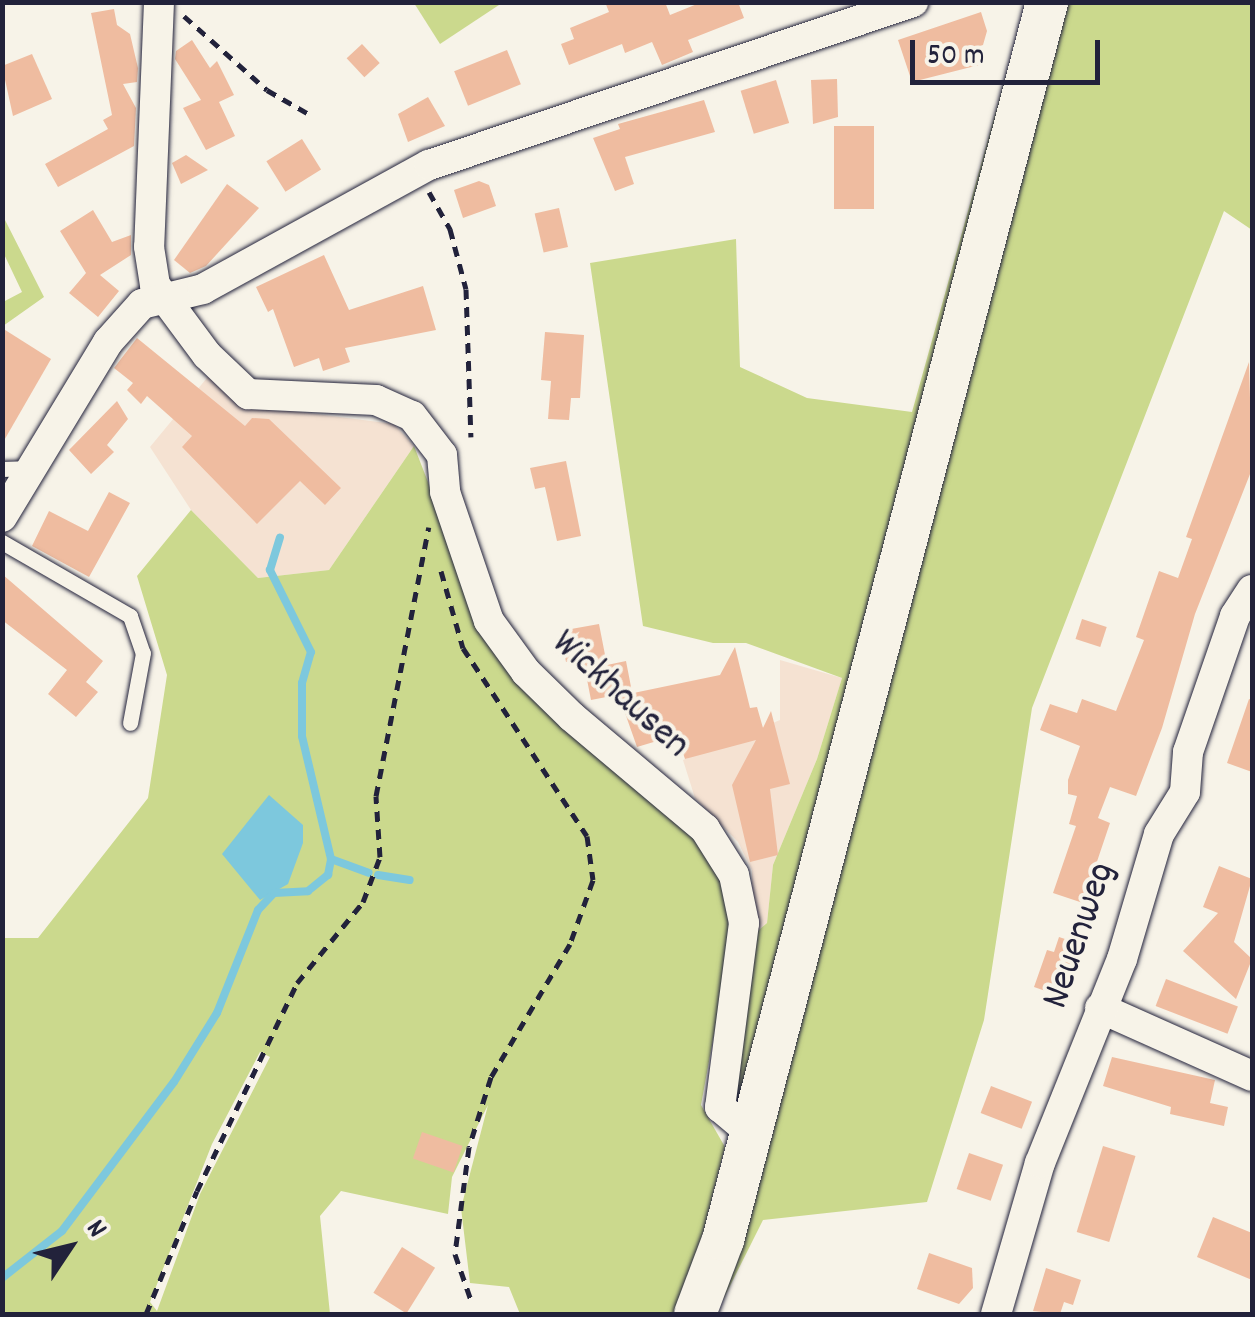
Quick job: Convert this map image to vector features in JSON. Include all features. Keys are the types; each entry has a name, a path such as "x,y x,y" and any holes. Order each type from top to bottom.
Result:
{"main road":[{"path":"695,1314 752,1134 1046,2"}],"street":[{"path":"2,517 17,468 120,325 142,304 203,289 412,173 913,2"},
{"name":"Wickhausen","path":"169,8 149,247 150,270 165,299 248,394 281,401 376,400 412,416 442,455 439,500 474,592 526,672 689,811 734,875 744,942 718,1091 730,1120 752,1134"},
{"name":"Neuenweg","path":"996,1314 1005,1300 1017,1229 1100,1008 1122,960 1159,834 1185,792 1188,752 1235,616 1252,590"},
{"path":"1100,1008 1252,1076"}],"lane":[{"path":"2,542 130,616 143,653 130,723"}],"path":[{"path":"169,8 267,90 307,113"},
{"path":"412,173 450,229 466,289 471,437"},
{"path":"438,530 439,500"},
{"path":"146,1314 297,983 363,902 380,857 376,796 439,500"},
{"path":"440,562 444,596 463,648 587,836 593,880 570,944 491,1077 468,1147 455,1254 472,1303"}],"shaded area":[{"path":"211,373 247,405 394,424 414,446 329,570 258,578 191,510 150,447"},
{"path":"780,660 842,678 817,759 773,865 767,923 752,936 752,870 738,842 695,798 683,760 780,720"}],"green space":[{"path":"414,3 502,3 440,44"},
{"path":"1026,3 753,1083 735,1105 752,936 767,923 773,865 817,759 842,678 746,643 713,643 643,626 590,263 736,239 740,367 807,398 912,412"},
{"path":"1058,3 1252,3 1252,230 1224,211 1032,708 984,1020 927,1202 763,1220 716,1314"},
{"path":"3,216 44,297 3,326 3,302 22,292 3,252"},
{"path":"414,446 484,626 681,819 725,882 734,925 701,1105 725,1147 683,1314 520,1314 509,1287 470,1283 461,1208 488,1105 452,1177 448,1214 341,1191 320,1216 330,1314 3,1314 3,938 38,938 148,798 167,675 137,576 191,510 258,578 329,570","holes":["260,1052 270,1057 200,1194 157,1311 150,1302 212,1144"]}],"water":[{"path":"269,795 303,825 303,843 288,884 260,900 222,854"}],"building":[{"path":"605,2 665,2 670,15 702,2 738,2 744,18 688,40 693,52 662,65 652,42 625,53 622,44 569,65 561,44 574,39 570,28 609,12"},
{"path":"114,9 117,25 130,34 138,68 137,82 123,84 136,108 134,146 58,187 45,164 108,129 103,120 112,115 91,13"},
{"path":"981,12 987,31 983,45 973,48 979,65 912,82 898,40"},
{"path":"192,40 210,68 217,61 234,95 219,102 235,136 206,150 183,108 201,100 175,59 176,51"},
{"path":"362,44 380,63 364,77 347,58"},
{"path":"507,50 521,84 468,106 454,71"},
{"path":"32,54 52,99 13,116 2,66"},
{"path":"837,79 838,117 813,124 811,80"},
{"path":"776,80 789,123 754,134 741,91"},
{"path":"428,97 445,126 408,142 398,114"},
{"path":"704,100 715,132 625,157 634,184 615,191 593,138 620,129 618,124"},
{"path":"834,126 874,126 874,209 834,209"},
{"path":"302,139 321,170 285,192 266,161"},
{"path":"186,155 208,170 181,184 172,163"},
{"path":"479,181 489,185 496,206 463,218 454,190"},
{"path":"227,184 259,208 206,266 190,273 174,260"},
{"path":"559,208 568,247 544,253 535,214"},
{"path":"93,210 112,242 131,235 131,255 100,275 119,291 98,317 69,293 86,273 60,231"},
{"path":"324,255 349,310 423,286 436,330 345,348 350,362 323,371 319,358 294,367 273,309 268,312 256,287"},
{"path":"2,328 51,359 2,444"},
{"path":"545,332 584,335 580,398 571,398 569,420 548,419 551,381 541,380"},
{"path":"137,338 245,426 252,418 269,419 341,488 325,505 300,481 257,524 182,447 192,436 147,396 141,404 127,390 133,383 114,368"},
{"path":"1249,362 1252,469 1195,614 1162,728 1136,796 1110,787 1098,818 1110,823 1083,903 1053,893 1076,826 1069,824 1077,796 1068,794 1068,780 1080,746 1040,730 1050,704 1077,713 1082,699 1116,711 1144,640 1136,637 1159,571 1178,578 1192,539 1186,537"},
{"path":"117,401 128,419 107,445 114,452 91,474 69,450"},
{"path":"566,461 581,536 557,541 545,487 535,489 530,468"},
{"path":"109,492 130,503 89,577 32,546 49,511 88,531"},
{"path":"2,574 103,661 86,682 98,692 76,717 48,694 67,670 2,620"},
{"path":"1082,619 1107,627 1100,647 1076,639"},
{"path":"599,624 607,665 626,661 632,692 591,700 583,659 566,662 560,631"},
{"path":"735,647 750,708 757,707 763,728 771,711 790,784 770,789 778,855 750,862 732,785 756,740 685,759 677,735 637,747 619,696 720,675"},
{"path":"1249,699 1252,700 1252,772 1227,763"},
{"path":"1219,866 1252,879 1234,942 1252,959 1236,999 1183,951 1218,913 1203,907"},
{"path":"1059,937 1080,944 1066,998 1034,987 1047,950 1054,952"},
{"path":"1166,979 1238,1007 1227,1034 1156,1006"},
{"path":"1112,1057 1215,1080 1210,1103 1228,1107 1224,1126 1170,1114 1171,1107 1103,1086"},
{"path":"991,1086 1032,1102 1022,1129 981,1113"},
{"path":"422,1132 463,1146 454,1172 413,1158"},
{"path":"1103,1146 1136,1156 1109,1242 1077,1232"},
{"path":"969,1153 1003,1165 991,1201 957,1189"},
{"path":"1213,1217 1252,1233 1252,1280 1197,1257"},
{"path":"402,1247 435,1268 406,1313 373,1293"},
{"path":"929,1253 972,1268 973,1288 959,1304 917,1289"},
{"path":"1046,1268 1081,1280 1073,1305 1064,1302 1060,1314 1033,1311"}],"waterway":[{"path":"2,1278 62,1231 174,1082 217,1013 258,910 274,893 308,891 328,875 331,859 302,736 302,683 311,652 270,570 280,538"},
{"path":"331,859 369,873"},
{"path":"378,875 410,880"}]}
